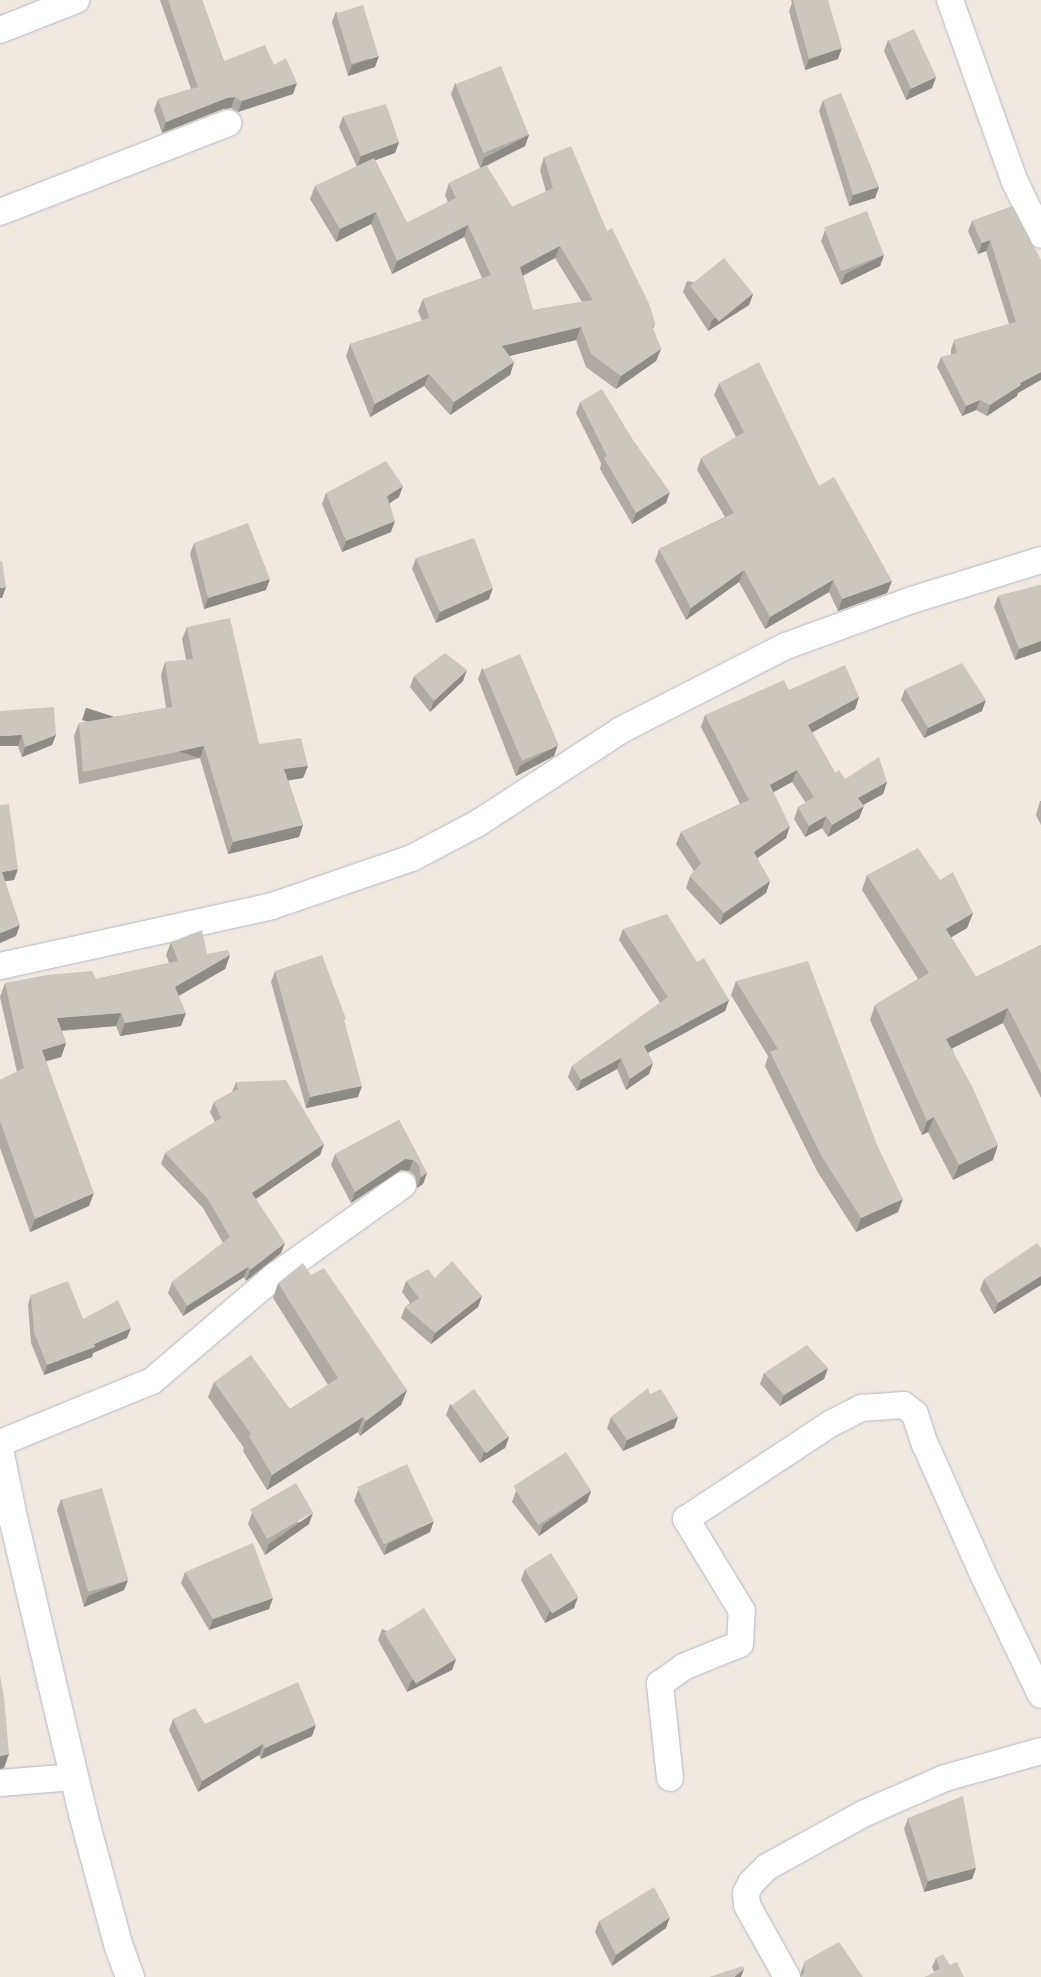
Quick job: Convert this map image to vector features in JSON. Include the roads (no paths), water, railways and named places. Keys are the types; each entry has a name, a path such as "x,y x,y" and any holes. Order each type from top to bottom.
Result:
{"street":[{"path":"0,30 76,0"},
{"path":"950,0 1014,180 1041,235"},
{"path":"0,212 228,123"},
{"path":"0,966 272,906 412,858 478,822 621,730 786,646 912,600 1041,560"},
{"path":"0,1443 152,1381 275,1276 403,1185"},
{"path":"670,1778 660,1684 683,1667 740,1644 742,1611 686,1519 830,1424 862,1408 904,1405 915,1414 925,1444 982,1572 1041,1695"},
{"path":"0,1454 14,1522 74,1777 118,1944 130,1977"},
{"path":"787,1977 747,1905 746,1893 751,1883 767,1867 865,1813 945,1778 1041,1751"},
{"path":"0,1783 74,1777"}]}
